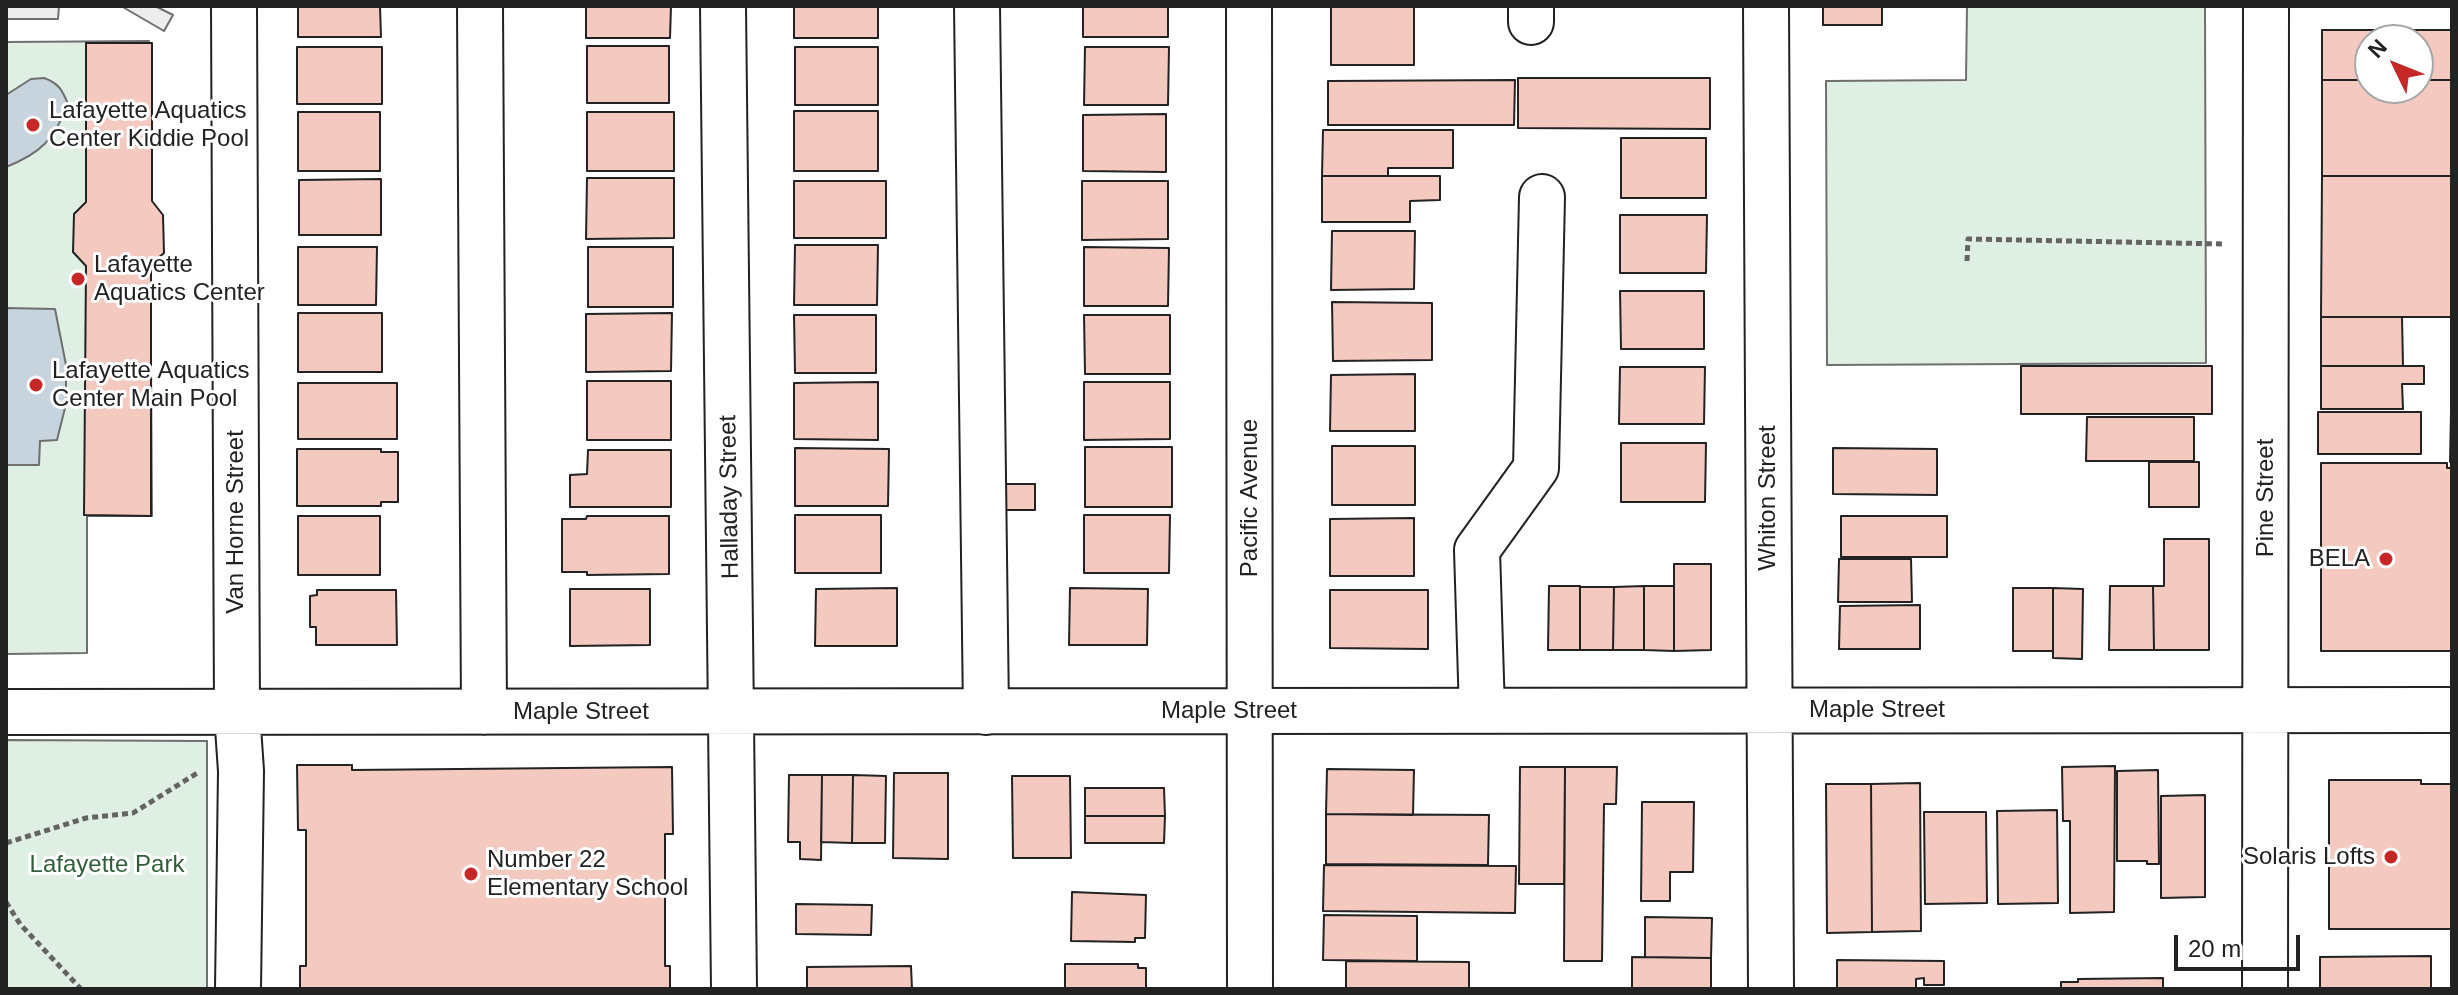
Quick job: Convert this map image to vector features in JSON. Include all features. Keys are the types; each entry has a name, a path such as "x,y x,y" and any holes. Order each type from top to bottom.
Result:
{"street":[{"name":"Van Horne Street","path":"234,6 237,713 241,763 238,989"},
{"path":"480,6 484,712"},
{"name":"Halladay Street","path":"723,6 734,989"},
{"path":"977,6 986,712"},
{"name":"Pacific Avenue","path":"1249,6 1250,989"},
{"name":"Whiton Street","path":"1766,6 1771,989"},
{"name":"Pine Street","path":"2265,989 2266,6"},
{"path":"1482,711 1477,550 1536,468 1542,197"},
{"name":"Maple Street","path":"6,712 2452,710"}],"path":[{"path":"1967,261 1968,239 2228,244"},
{"path":"6,843 86,818 133,813 203,769"},
{"path":"6,902 20,924 81,989"}],"green space":[{"path":"1967,6 2205,6 2206,363 1827,365 1826,81 1966,80"},
{"name":"Lafayette Aquatics Center","path":"149,41 152,516 87,516 87,653 6,654 6,42"},
{"name":"Lafayette Park","path":"6,740 207,741 207,989 6,989"}],"shaded area":[{"path":"6,6 59,6 58,19 6,19"},
{"path":"121,6 155,6 173,15 164,31"},
{"name":"Lafayette Aquatics Center Kiddie Pool","path":"44,78 56,84 64,94 68,104 63,116 45,144 6,167 6,95 31,79"},
{"name":"Lafayette Aquatics Center Main Pool","path":"6,308 55,309 66,365 66,404 57,440 40,441 39,465 6,465"}],"building":[{"path":"298,6 380,6 381,37 298,37"},
{"path":"586,6 671,6 670,38 586,38"},
{"path":"794,6 878,6 878,38 794,38"},
{"path":"1083,6 1168,6 1168,37 1083,37"},
{"path":"1823,6 1882,6 1882,25 1823,25"},
{"path":"1331,7 1414,7 1414,65 1331,65"},
{"path":"2322,30 2354,30 2354,80 2322,80"},
{"path":"2434,30 2452,30 2452,80 2434,80"},
{"path":"86,43 152,43 152,201 163,215 164,253 151,264 151,516 84,515 86,266 73,252 74,214 86,202"},
{"path":"587,46 669,46 669,103 587,103"},
{"path":"297,47 382,47 382,104 297,104"},
{"path":"795,47 878,47 878,105 795,105"},
{"path":"1085,47 1169,47 1168,105 1084,105"},
{"path":"1518,78 1710,78 1710,129 1518,128"},
{"path":"1515,80 1514,125 1328,125 1328,81"},
{"path":"2322,80 2354,80 2354,104 2434,104 2434,80 2452,80 2452,176 2322,176"},
{"path":"794,111 878,111 878,171 794,171"},
{"path":"298,112 380,112 380,171 298,171"},
{"path":"587,112 674,112 674,171 587,171"},
{"path":"1166,114 1166,172 1083,171 1083,115"},
{"path":"1323,130 1453,130 1453,168 1388,168 1388,176 1322,176"},
{"path":"1621,138 1706,138 1706,198 1621,198"},
{"path":"1322,176 1440,176 1440,200 1410,201 1410,222 1322,222"},
{"path":"2322,176 2452,176 2452,317 2321,317"},
{"path":"587,178 674,178 674,238 586,239"},
{"path":"381,179 381,235 299,235 299,180"},
{"path":"794,181 886,181 886,238 794,238"},
{"path":"1082,181 1168,181 1168,239 1082,240"},
{"path":"1620,215 1707,215 1706,273 1620,273"},
{"path":"1332,231 1415,231 1414,289 1331,290"},
{"path":"795,245 878,245 877,305 794,305"},
{"path":"298,247 377,247 376,305 298,305"},
{"path":"588,247 673,247 673,307 588,307"},
{"path":"1084,247 1169,248 1168,306 1084,306"},
{"path":"1620,291 1704,291 1704,349 1621,349"},
{"path":"1332,302 1432,303 1432,360 1333,361"},
{"path":"298,313 382,313 382,372 298,372"},
{"path":"672,313 671,371 586,372 586,314"},
{"path":"794,315 876,315 876,373 795,373"},
{"path":"1084,315 1170,315 1170,374 1085,374"},
{"path":"2321,317 2402,317 2403,366 2321,366"},
{"path":"2021,366 2212,366 2212,414 2021,414"},
{"path":"2321,366 2424,366 2424,384 2402,384 2403,409 2321,409"},
{"path":"1620,367 1705,367 1704,424 1619,424"},
{"path":"1415,374 1415,431 1330,431 1331,375"},
{"path":"587,381 671,381 671,440 587,440"},
{"path":"878,382 878,440 794,439 794,383"},
{"path":"1084,382 1170,382 1170,439 1084,440"},
{"path":"298,383 397,383 397,439 298,439"},
{"path":"2318,412 2421,412 2421,454 2318,454"},
{"path":"2451,412 2452,462 2450,462"},
{"path":"2087,417 2194,417 2194,461 2086,461"},
{"path":"1621,443 1706,443 1705,502 1621,502"},
{"path":"1332,446 1415,446 1415,505 1332,505"},
{"path":"1085,447 1172,447 1172,507 1085,507"},
{"path":"795,448 889,449 888,506 795,506"},
{"path":"1833,448 1937,449 1937,495 1833,494"},
{"path":"297,449 381,449 381,452 398,452 398,502 381,502 381,506 297,506"},
{"path":"588,450 671,450 671,507 570,507 570,475 587,474"},
{"path":"2149,462 2199,462 2199,507 2149,507"},
{"name":"BELA","path":"2321,463 2447,463 2447,468 2452,468 2452,651 2321,651"},
{"path":"1002,484 1035,484 1035,510 1001,510"},
{"path":"795,515 881,515 881,573 795,573"},
{"path":"1084,515 1170,515 1169,573 1084,573"},
{"path":"298,516 380,516 380,575 298,575"},
{"path":"587,516 669,516 669,574 587,575 587,572 562,572 562,519 586,519"},
{"path":"1841,516 1947,516 1947,557 1841,557"},
{"path":"1414,518 1414,576 1330,576 1330,519"},
{"path":"2164,539 2209,539 2209,650 2154,650 2153,586 2164,586"},
{"path":"1839,559 1911,559 1912,602 1838,602"},
{"path":"1674,564 1711,564 1711,650 1674,651"},
{"path":"1549,586 1580,586 1580,650 1548,650"},
{"path":"1644,586 1674,586 1674,651 1644,650"},
{"path":"1644,586 1644,650 1613,650 1614,587"},
{"path":"2110,586 2153,586 2154,650 2109,650"},
{"path":"1580,587 1614,587 1613,650 1580,650"},
{"path":"897,588 897,646 815,646 816,589"},
{"path":"1070,588 1148,589 1147,645 1069,645"},
{"path":"2013,588 2053,588 2053,651 2013,651"},
{"path":"2053,588 2083,589 2082,659 2053,658"},
{"path":"570,589 650,589 650,645 570,646"},
{"path":"317,590 396,590 397,645 316,645 316,627 310,627 310,596 317,595"},
{"path":"1330,590 1428,590 1428,649 1330,648"},
{"path":"1920,605 1920,649 1839,649 1840,606"},
{"name":"Number 22 Elementary School","path":"297,765 352,765 352,770 672,767 673,834 665,834 665,966 670,966 670,989 300,989 300,966 306,966 306,830 298,830"},
{"path":"2115,766 2114,912 2070,913 2070,821 2063,821 2062,767"},
{"path":"1520,767 1565,767 1564,884 1519,884"},
{"path":"1565,767 1617,767 1616,804 1604,804 1602,961 1564,961"},
{"path":"1327,769 1414,770 1413,815 1326,814"},
{"path":"2158,770 2159,864 2117,861 2117,771"},
{"path":"894,773 948,773 948,859 893,858"},
{"path":"789,775 822,775 821,860 800,859 800,842 788,842"},
{"path":"822,775 853,775 852,843 821,842"},
{"path":"853,775 886,776 885,843 852,843"},
{"path":"1012,776 1070,776 1071,858 1013,858"},
{"name":"Solaris Lofts","path":"2329,780 2421,780 2421,784 2452,784 2452,929 2329,929"},
{"path":"1920,783 1921,931 1872,932 1871,784"},
{"path":"1826,784 1871,784 1872,932 1827,933"},
{"path":"1085,788 1164,788 1165,816 1085,816"},
{"path":"2205,795 2205,897 2161,898 2161,796"},
{"path":"1642,802 1694,802 1693,872 1670,872 1670,901 1641,901"},
{"path":"2057,810 2058,903 1998,904 1997,811"},
{"path":"1924,812 1986,812 1987,903 1925,904"},
{"path":"1326,814 1489,815 1488,865 1326,864"},
{"path":"1085,816 1165,816 1164,843 1085,843"},
{"path":"1324,865 1516,866 1515,913 1323,911"},
{"path":"1072,892 1146,895 1145,938 1135,938 1135,942 1071,941"},
{"path":"796,904 872,905 871,935 796,934"},
{"path":"1324,915 1417,916 1417,961 1323,960"},
{"path":"1645,917 1712,918 1711,958 1645,957"},
{"path":"2431,956 2431,989 2320,989 2320,957"},
{"path":"1632,957 1711,958 1711,989 1632,989"},
{"path":"1837,960 1944,961 1944,985 1924,985 1924,978 1916,979 1916,989 1837,989"},
{"path":"1346,961 1469,962 1469,989 1346,989"},
{"path":"1065,964 1138,964 1138,968 1146,968 1146,989 1065,989"},
{"path":"911,966 912,989 807,989 807,967"},
{"path":"2163,978 2163,989 2061,989 2061,982 2078,982 2078,979"}],"place":[{"name":"Lafayette Aquatics Center Kiddie Pool","path":"33,125"},
{"name":"Lafayette Aquatics Center","path":"78,279"},
{"name":"Lafayette Aquatics Center Main Pool","path":"36,385"},
{"name":"BELA","path":"2386,559"},
{"name":"Solaris Lofts","path":"2391,857"},
{"name":"Number 22 Elementary School","path":"471,874"}]}
